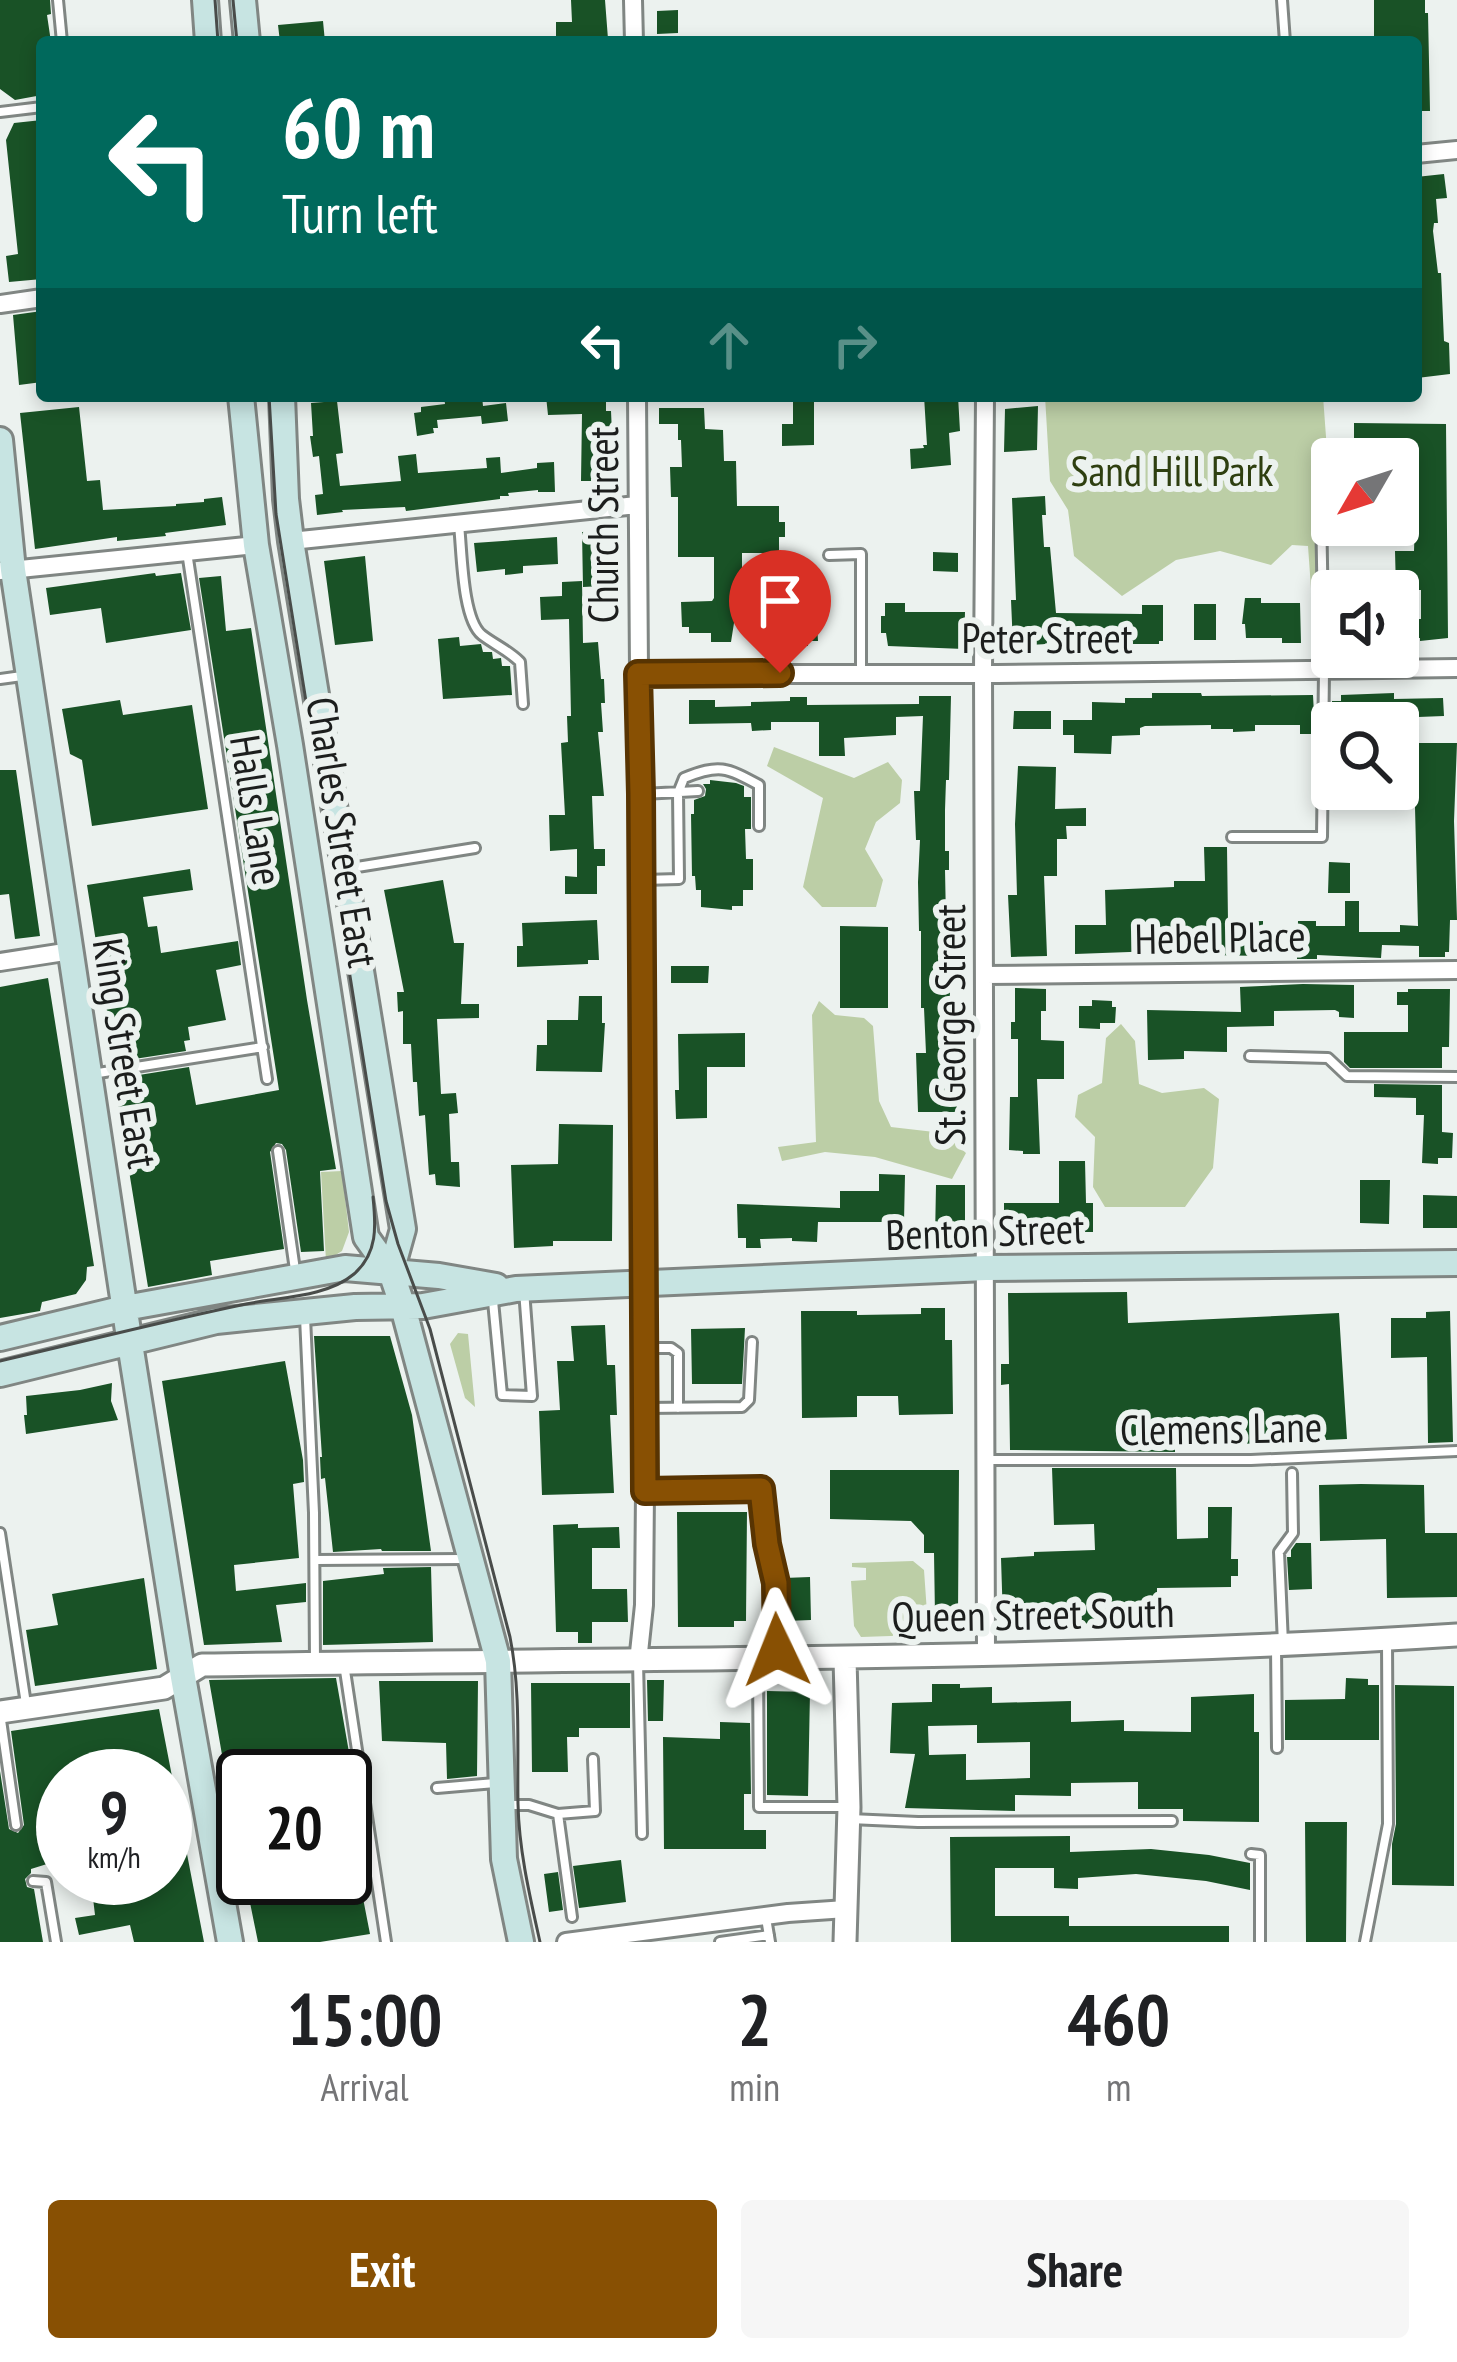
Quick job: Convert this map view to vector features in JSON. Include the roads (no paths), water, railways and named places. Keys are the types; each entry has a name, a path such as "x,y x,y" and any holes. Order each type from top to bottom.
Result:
{"main road":[{"path":"205,0 208,36"},
{"path":"243,0 246,36"},
{"name":"Charles Street East","path":"242,402 256,544 365,1237 391,1273 403,1307 498,1661 504,1858 521,1942"},
{"name":"Charles Street East","path":"282,402 291,541 403,1229 391,1273"},
{"name":"King Street East","path":"0,440 7,570 29,675 183,1677 230,1942"},
{"path":"345,1268 359,1253 365,1237"},
{"name":"Benton Street","path":"0,1374 216,1322 305,1311 403,1307 511,1290 986,1268 1457,1263"},
{"name":"Benton Street","path":"0,1338 125,1308 345,1268 439,1276 511,1290"}],"street":[{"path":"633,0 634,36"},
{"path":"1422,153 1457,150"},
{"path":"0,304 36,299"},
{"name":"Church Street","path":"637,402 645,1408 644,1605 638,1661"},
{"name":"St. George Street","path":"986,402 986,1654"},
{"path":"291,541 637,505"},
{"path":"7,570 256,544"},
{"name":"Peter Street","path":"1419,669 1457,668"},
{"name":"Peter Street","path":"638,674 1311,671"},
{"path":"0,962 71,951"},
{"name":"Hebel Place","path":"985,975 1457,970"},
{"name":"Queen Street South","path":"0,1712 164,1688 202,1665 845,1659 1279,1646 1457,1635"},
{"path":"845,1659 849,1813 845,1942"},
{"path":"566,1942 768,1931 846,1909"}],"lane":[{"path":"58,0 61,36"},
{"path":"1282,0 1285,36"},
{"path":"0,112 36,108"},
{"path":"459,523 469,615 478,633 505,647 520,662 523,704"},
{"name":"Halls Lane","path":"187,551 267,1079"},
{"path":"829,555 861,554 861,673"},
{"path":"0,679 29,675"},
{"path":"1232,838 1322,837 1324,678"},
{"path":"641,880 679,879 679,793 684,778 709,768 728,768 759,785 759,826"},
{"path":"641,794 698,791"},
{"path":"344,869 476,848"},
{"path":"91,1074 262,1047"},
{"path":"1250,1056 1328,1058 1347,1076 1457,1077"},
{"path":"278,1151 296,1277"},
{"path":"511,1290 532,1396 502,1395 511,1290"},
{"path":"305,1311 315,1663"},
{"path":"645,1408 742,1407 749,1400 752,1342"},
{"path":"644,1348 671,1348 678,1353 678,1408"},
{"name":"Clemens Lane","path":"986,1460 1251,1460 1457,1451"},
{"path":"1277,1748 1279,1552 1293,1533 1292,1473"},
{"path":"645,1491 761,1489 776,1583 759,1807 918,1822 1172,1821"},
{"path":"0,1533 27,1708"},
{"path":"315,1561 471,1559"},
{"path":"1365,1942 1388,1824 1387,1639"},
{"path":"638,1661 643,1834"},
{"path":"344,1662 386,1942"},
{"path":"0,1712 16,1825"},
{"path":"437,1788 502,1794 557,1814 595,1811 593,1759"},
{"path":"557,1814 572,1918"},
{"path":"1251,1854 1260,1855 1260,1942"},
{"path":"33,1881 46,1882 56,1942"},
{"path":"720,1942 768,1931"}],"tram line":[{"path":"215,0 218,36"},
{"path":"233,0 236,36"},
{"path":"269,402 276,514 386,1201 430,1329 510,1637 517,1700 520,1839 540,1942"},
{"path":"0,1361 303,1295 343,1282 368,1257 375,1229 373,1197"}],"park label":[{"name":"Sand Hill Park","path":"1172,470"}]}
